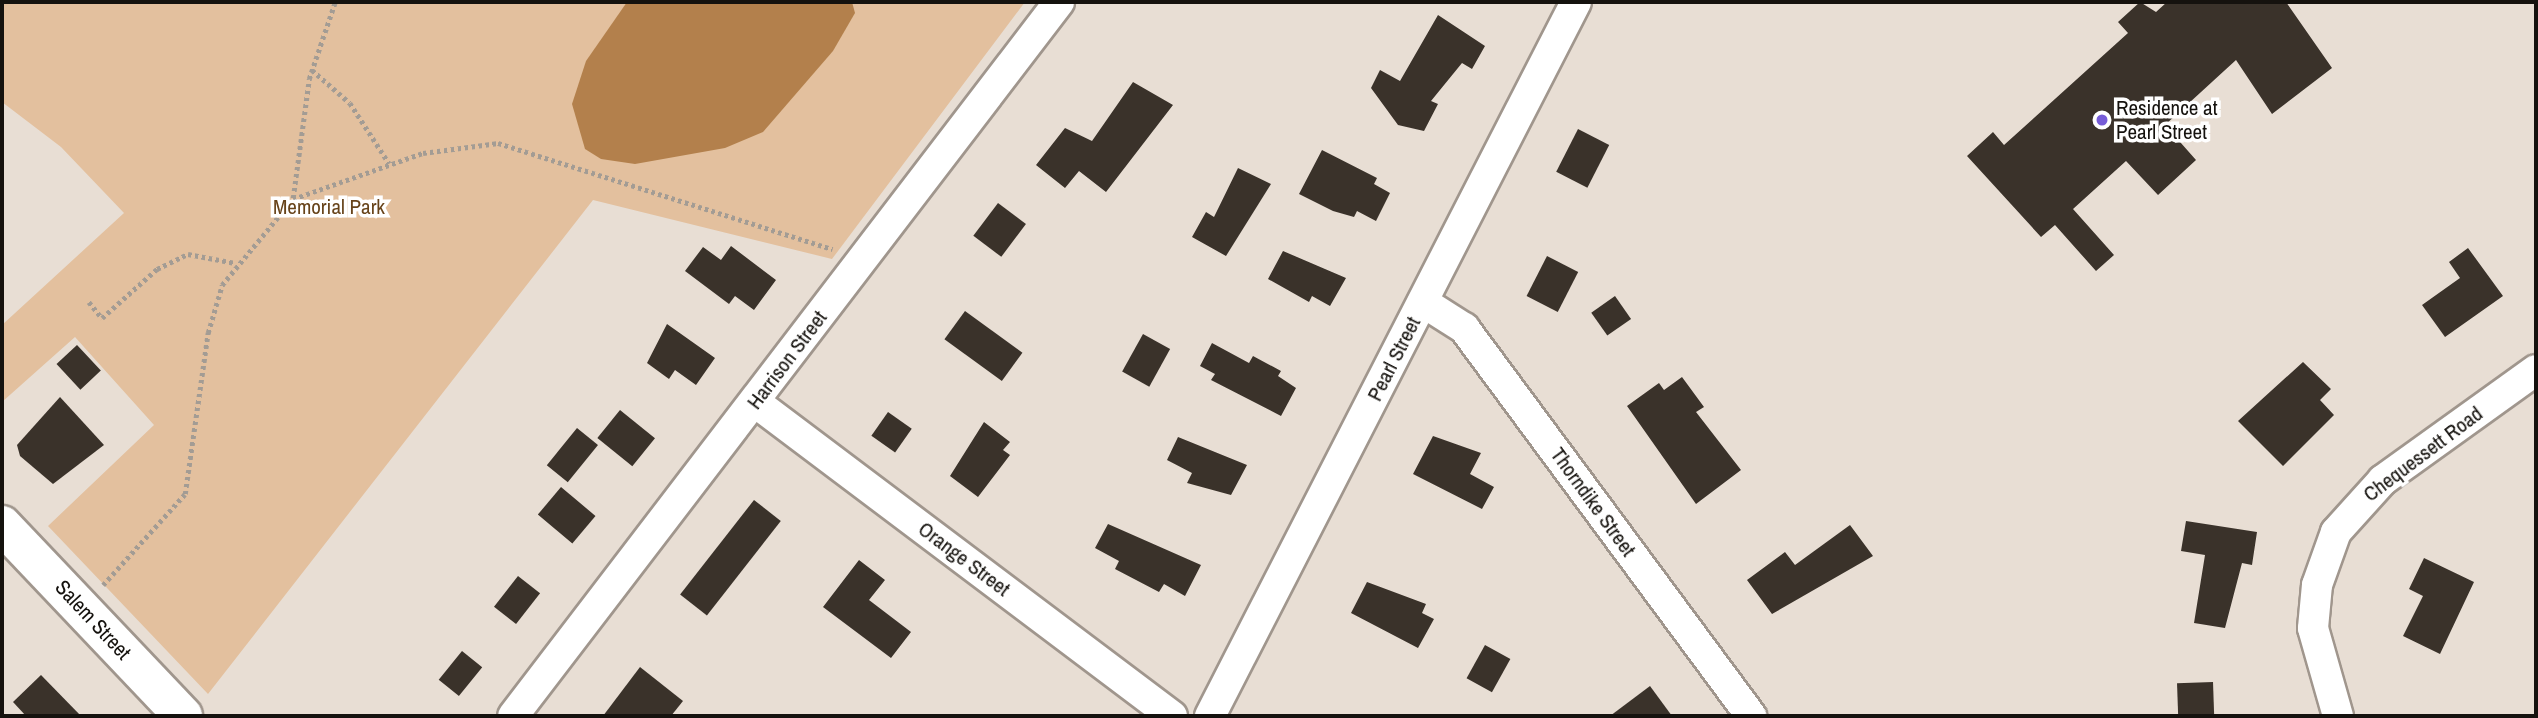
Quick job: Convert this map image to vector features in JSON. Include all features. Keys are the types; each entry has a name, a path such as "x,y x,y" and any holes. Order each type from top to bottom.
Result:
{"main road":[{"name":"Salem Street","path":"2,525 183,716"}],"street":[{"name":"Harrison Street","path":"513,716 1059,2"},
{"name":"Pearl Street","path":"1210,716 1576,2"},
{"name":"Thorndike Street","path":"1423,302 1464,328 1751,716"},
{"name":"Chequessett Road","path":"2338,716 2313,628 2316,585 2336,532 2383,480 2536,370"},
{"name":"Orange Street","path":"755,402 1172,716"}],"path":[{"path":"293,199 312,70 335,2"},
{"path":"312,70 363,120 389,163"},
{"path":"80,608 185,494 208,333 235,263 293,199 389,163 465,144 520,148 628,188 824,243 857,268"},
{"path":"89,302 102,318 157,269 188,254 235,263"}],"green space":[{"name":"Memorial Park","path":"2,2 1025,2 832,259 593,200 208,694 48,526 154,425 75,337 2,402 2,325 124,213 61,147 2,102"}],"shaded area":[{"path":"627,2 852,2 855,13 833,51 763,132 725,148 635,164 601,159 585,149 572,104 586,61"}],"building":[{"name":"Residence at Pearl Street","path":"2140,2 2156,12 2167,2 2286,2 2332,68 2272,114 2236,60 2165,125 2196,160 2158,195 2126,161 2073,209 2114,255 2096,271 2055,225 2041,237 1967,156 1993,132 2004,145 2128,33 2118,22"},
{"path":"1438,15 1485,46 1472,69 1462,63 1431,101 1438,104 1424,131 1398,125 1371,88 1380,70 1400,81"},
{"path":"1133,82 1173,105 1106,192 1079,171 1065,188 1036,165 1065,128 1092,141"},
{"path":"1578,129 1609,145 1587,188 1556,172"},
{"path":"1322,150 1377,178 1374,184 1390,193 1376,221 1357,211 1354,217 1333,211 1299,194"},
{"path":"1238,168 1271,184 1226,256 1192,237 1206,212 1214,217"},
{"path":"998,203 1026,224 1001,257 973,236"},
{"path":"731,246 776,280 754,310 735,296 729,304 685,271 703,247 721,260"},
{"path":"2468,248 2503,296 2445,337 2422,305 2460,278 2449,262"},
{"path":"1283,251 1346,278 1330,306 1312,296 1309,302 1268,279"},
{"path":"1547,256 1578,272 1558,312 1527,296"},
{"path":"1615,296 1631,319 1607,336 1591,313"},
{"path":"965,311 1022,353 1002,381 944,339"},
{"path":"667,324 715,358 696,385 675,370 669,379 647,363"},
{"path":"1143,334 1170,349 1149,387 1122,372"},
{"path":"1212,343 1249,363 1253,356 1281,371 1278,376 1296,388 1281,416 1211,380 1215,374 1200,366"},
{"path":"77,345 101,371 80,390 57,364"},
{"path":"2303,362 2331,389 2320,400 2334,415 2283,466 2238,421"},
{"path":"1682,377 1704,407 1696,412 1741,470 1696,504 1627,406 1659,383 1664,390"},
{"path":"60,397 104,445 53,484 20,456 17,445"},
{"path":"620,410 655,438 632,466 597,438"},
{"path":"888,412 912,429 895,452 871,436"},
{"path":"984,422 1010,442 1003,450 1010,455 978,497 950,476"},
{"path":"577,428 598,445 568,482 547,465"},
{"path":"1433,436 1481,453 1470,474 1494,487 1482,509 1413,474"},
{"path":"1178,437 1247,465 1231,495 1187,483 1192,473 1167,460"},
{"path":"561,487 595,516 572,544 538,515"},
{"path":"754,500 781,521 707,615 680,595"},
{"path":"2186,521 2257,532 2252,565 2242,563 2225,628 2194,623 2205,555 2181,551"},
{"path":"1108,524 1201,565 1185,596 1164,584 1159,592 1115,569 1119,561 1095,548"},
{"path":"1850,525 1873,556 1772,614 1747,580 1785,552 1795,565"},
{"path":"2424,558 2474,582 2440,654 2403,636 2423,596 2409,589"},
{"path":"859,560 885,580 869,600 911,632 891,658 823,607"},
{"path":"518,576 540,593 516,624 494,607"},
{"path":"1367,582 1426,604 1422,613 1434,619 1418,648 1351,613"},
{"path":"1485,645 1510,659 1492,692 1467,678"},
{"path":"462,651 482,667 459,696 439,680"},
{"path":"640,667 683,701 671,716 603,716"},
{"path":"41,675 81,716 26,716 13,702"},
{"path":"2213,682 2214,716 2178,716 2177,683"},
{"path":"1650,686 1672,716 1610,716"}],"place":[{"name":"Residence at Pearl Street","path":"2102,120"}]}
